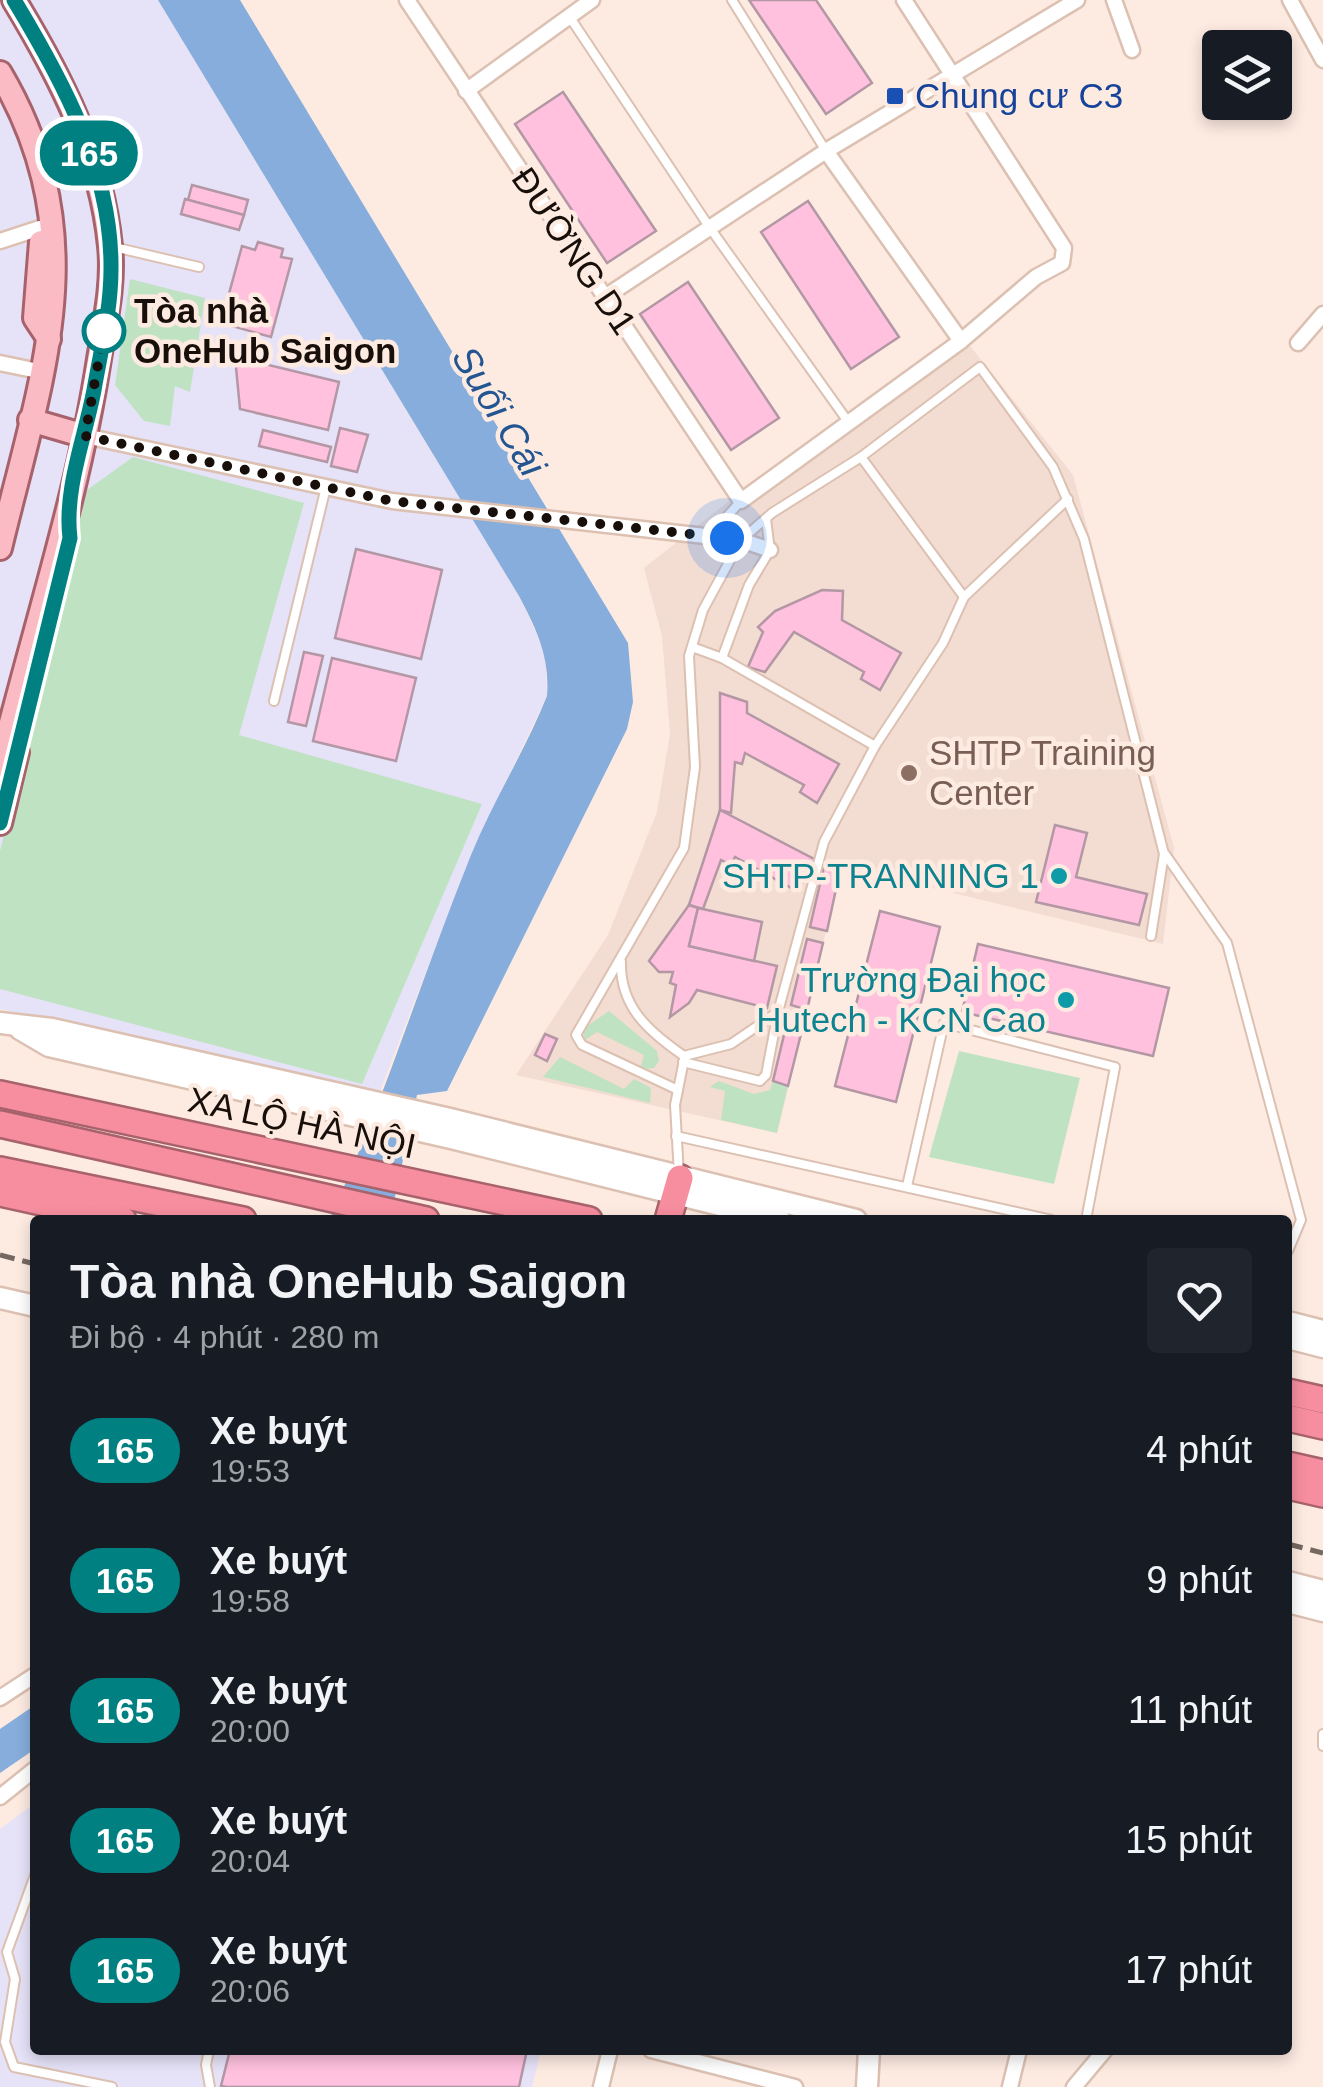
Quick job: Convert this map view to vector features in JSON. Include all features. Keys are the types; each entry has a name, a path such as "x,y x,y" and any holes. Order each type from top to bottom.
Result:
{"highway":[{"name":"XA LỘ HÀ NỘI","path":"0,1094 564,1215"},
{"name":"XA LỘ HÀ NỘI","path":"6,1121 216,1174 403,1215"},
{"path":"0,1170 222,1215"},
{"path":"0,1193 101,1215"},
{"path":"1292,1393 1323,1400"},
{"path":"1292,1419 1323,1426"},
{"path":"1292,1465 1323,1473"},
{"path":"1292,1487 1323,1494"}],"main road":[{"path":"0,766 85,436 108,307 110,246 86,139 59,74 14,0"},
{"path":"29,0 66,61 97,132 111,192 105,215"},
{"path":"0,72 32,136 50,208 56,285 42,372 6,506 0,548"},
{"path":"0,101 27,167 40,228 35,318 49,339"},
{"path":"30,420 85,436"},
{"path":"0,823 70,538 66,510"},
{"path":"5,1023 230,1068 451,1128 674,1198 756,1215"},
{"path":"5,1023 49,1046 236,1090 451,1128"},
{"path":"674,1198 815,1215"},
{"path":"0,1285 30,1292"},
{"path":"0,1298 30,1305"},
{"path":"1292,1323 1323,1331"},
{"path":"1292,1339 1323,1347"},
{"path":"1292,1583 1323,1591"},
{"path":"1292,1603 1323,1610"},
{"path":"867,2087 869,2055"}],"street":[{"name":"ĐƯỜNG D1","path":"408,0 741,501"},
{"path":"466,91 592,0"},
{"path":"741,501 961,340 1036,277 1062,263 1064,248 904,0"},
{"path":"605,297 826,151 1077,0"},
{"path":"1114,0 1132,50"},
{"path":"1290,0 1323,60"},
{"path":"826,151 961,340"},
{"path":"0,241 40,228"},
{"path":"1298,343 1323,314"},
{"path":"0,364 42,372"},
{"path":"85,436 392,501 741,540 770,550"},
{"path":"0,1698 30,1678"},
{"path":"0,1797 30,1774"},
{"path":"600,2087 609,2055"},
{"path":"671,2055 795,2087"},
{"path":"1010,2087 1017,2055"},
{"path":"1074,2087 1101,2055"},
{"path":"729,2087 733,2071"}],"lane":[{"path":"732,0 826,151"},
{"path":"570,16 710,228 849,422"},
{"path":"110,246 198,267"},
{"path":"678,1090 582,1046 576,1035 684,848 692,811 692,647 703,610 741,540 766,519 861,457 980,367 1053,467 1084,539 1164,854 1227,942 1300,1220 1292,1241"},
{"path":"861,457 964,597"},
{"path":"274,700 326,487"},
{"path":"621,959 622,990 632,1007 684,1059 760,1081 766,1076 778,1012 824,842 875,746 943,643 964,597 1068,499"},
{"path":"708,537 741,501"},
{"path":"722,658 749,585 770,550 766,519"},
{"path":"692,647 722,658 875,746"},
{"path":"1151,936 1164,854"},
{"path":"684,1059 732,1044 778,1012"},
{"path":"907,1186 944,1024 1116,1067 1087,1215"},
{"path":"674,1198 678,1090 684,1059"},
{"path":"676,1136 1031,1215"},
{"path":"1323,1734 1323,1746"},
{"path":"30,1889 8,1952 15,1979 5,2042 14,2067 112,2087"},
{"path":"208,2055 210,2087"}],"shaded area":[{"path":"0,0 158,0 519,596 545,650 547,696 473,850 378,1096 0,1009"},
{"name":"SHTP Training Center","path":"970,346 1073,475 1174,848 1163,944 842,866 777,1133 516,1075 608,935 657,812 670,734 662,636 644,568 752,483"},
{"path":"30,1807 30,2055 540,2055 532,2087 0,2087 0,1829"}],"green space":[{"path":"130,279 205,298 190,392 175,386 170,426 144,421 115,385"},
{"path":"133,457 304,503 239,735 482,804 362,1084 0,989 0,851 87,490"},
{"path":"609,1011 657,1051 659,1061 654,1068 640,1069 644,1055 597,1032 585,1040 583,1029"},
{"path":"959,1051 1080,1078 1054,1184 929,1157"},
{"path":"560,1057 624,1089 634,1079 651,1088 650,1103 543,1077"},
{"path":"719,1081 754,1094 770,1090 773,1081 788,1086 777,1133 721,1120 725,1091 710,1087"}],"water":[{"path":"158,0 240,0 628,643 633,702 627,729 447,1091 417,1095 391,1215 331,1215 368,1130 471,855 547,696 544,656 519,596"},
{"path":"30,1708 30,1752 0,1773 0,1729"}],"building":[{"path":"749,0 816,0 872,83 826,114"},
{"path":"563,92 656,231 607,263 515,124"},
{"path":"192,185 248,200 244,215 188,200"},
{"path":"185,199 244,215 239,230 181,214"},
{"path":"808,201 899,337 851,369 761,232"},
{"path":"258,242 283,249 281,257 292,259 271,337 221,323 242,246 255,250"},
{"path":"688,282 779,418 731,450 640,314"},
{"path":"235,357 339,382 328,430 240,409"},
{"path":"340,428 368,435 357,472 331,466"},
{"path":"263,430 331,447 327,462 259,446"},
{"path":"356,549 442,570 421,659 335,638"},
{"path":"822,590 843,591 842,620 901,653 880,690 861,679 864,672 794,632 765,672 748,667 763,632 758,627 775,611"},
{"path":"304,652 323,656 306,726 288,722"},
{"path":"332,658 416,678 396,761 313,741"},
{"path":"720,693 747,702 747,713 839,764 817,803 800,792 804,785 745,753 742,764 735,762 731,813 720,810"},
{"path":"720,810 816,860 797,891 735,857 731,865 721,860 703,909 689,905"},
{"name":"SHTP-TRANNING 1","path":"1055,825 1087,833 1076,877 1147,894 1139,925 1036,902"},
{"path":"825,862 841,866 827,931 810,927"},
{"path":"689,905 698,908 689,946 777,966 767,1008 697,990 689,1003 670,1017 676,985 670,983 673,972 659,972 649,961"},
{"path":"698,908 762,922 754,961 689,946"},
{"path":"880,911 940,927 896,1102 835,1086"},
{"path":"807,939 823,943 807,1010 791,1005"},
{"name":"Trường Đại học Hutech - KCN Cao","path":"978,944 1169,988 1153,1056 962,1012"},
{"path":"789,1014 805,1018 788,1086 773,1081"},
{"path":"545,1034 557,1039 547,1061 535,1055"},
{"path":"229,2055 526,2055 519,2087 221,2086"}],"railway":[{"path":"0,1255 30,1263"},
{"path":"1292,1545 1323,1553"}],"bus line":[{"name":"165","path":"0,823 70,538 66,510 85,436 111,270 105,215 86,139 59,74 14,0"}],"place":[{"name":"Chung cư C3","path":"895,96"},
{"name":"Tòa nhà OneHub Saigon","path":"104,331"},
{"name":"SHTP Training Center","path":"909,773"},
{"name":"SHTP-TRANNING 1","path":"1059,876"},
{"name":"Trường Đại học Hutech - KCN Cao","path":"1066,1000"}],"route":[{"path":"104,331 85,436 392,501 727,538"}],"water label":[{"name":"Suối Cái","path":"499,411"}]}
